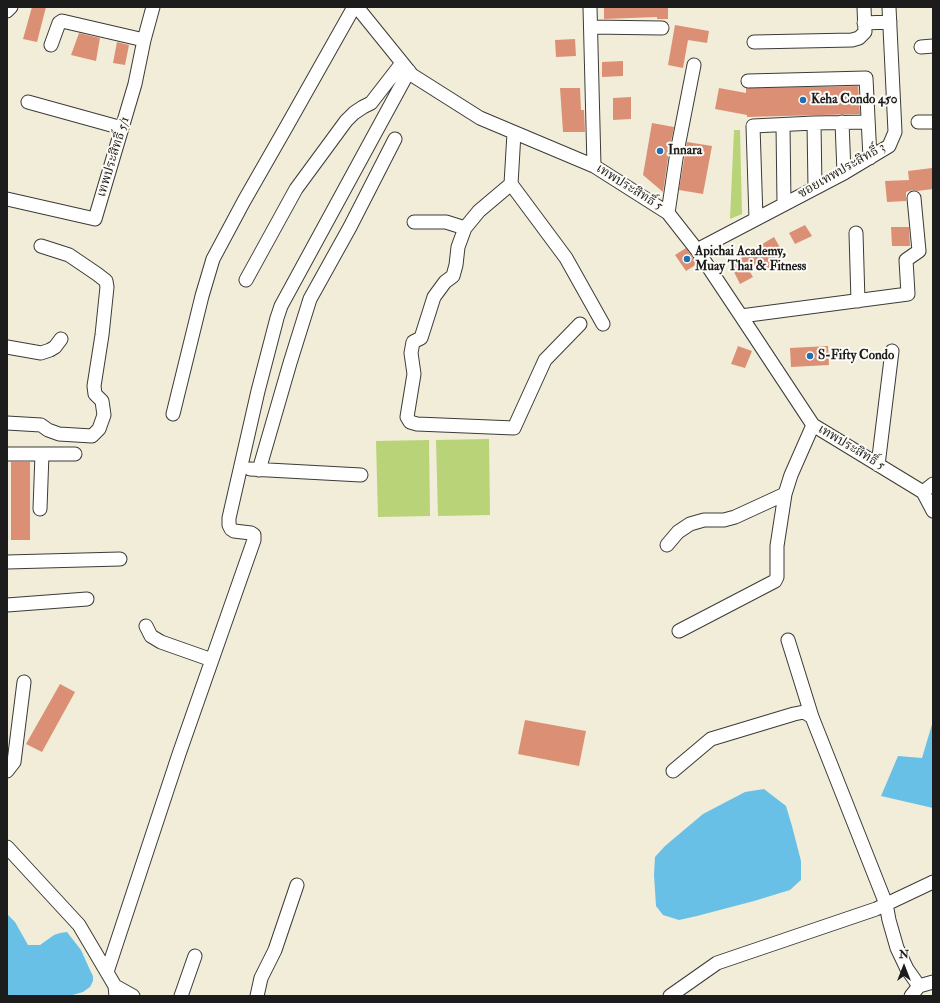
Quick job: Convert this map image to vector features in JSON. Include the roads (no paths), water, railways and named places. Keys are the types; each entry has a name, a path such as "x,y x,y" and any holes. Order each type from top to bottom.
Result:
{"street":[{"path":"7,11 11,7"},
{"name":"เทพประสิทธิ์ 5/1","path":"7,199 95,219 136,84 144,40 153,7"},
{"path":"173,414 202,296 213,259 244,201 354,7"},
{"name":"เทพประสิทธิ์ 5","path":"357,7 412,75 480,118 594,166 668,213 697,250 742,316 813,426 878,465 928,488 933,511"},
{"path":"590,7 594,166"},
{"path":"754,42 852,40 859,38 865,32 864,7"},
{"name":"ซอยเทพประสิทธิ์ 3","path":"697,250 844,173 889,146 895,132 889,7"},
{"path":"51,45 59,23 62,21 144,40"},
{"path":"864,23 890,22"},
{"path":"591,27 662,28"},
{"path":"668,213 677,152 694,65"},
{"path":"246,280 296,189 346,121 354,113 371,104 405,67"},
{"path":"107,972 179,754 254,540 254,535 251,533 234,531 231,529 229,525 229,518 258,391 277,318 281,306 405,67"},
{"path":"748,81 866,78 870,158"},
{"path":"28,102 122,128"},
{"path":"842,122 844,173"},
{"path":"756,219 753,126 868,122"},
{"path":"918,122 933,122"},
{"path":"814,123 815,188"},
{"path":"783,125 784,204"},
{"path":"514,133 511,184 566,258 603,324"},
{"path":"259,470 310,299 350,227 395,139"},
{"path":"511,184 479,211 465,228 458,247 453,276 445,282 434,297 422,338 413,342 411,352 414,374 407,417 410,422 417,424 514,428 545,360 580,324"},
{"path":"742,316 908,294 906,260 919,251 914,198"},
{"path":"414,222 446,222 465,228"},
{"path":"856,233 858,301"},
{"path":"7,423 41,426 59,434 92,436 99,429 104,415 102,401 95,394 94,386 102,335 107,287 106,282 69,255 41,246"},
{"path":"7,347 40,352 50,350 61,340"},
{"path":"878,465 892,351"},
{"path":"679,631 775,581 777,576 777,546 785,494 791,475 813,426"},
{"path":"7,454 75,454"},
{"path":"40,509 42,454"},
{"path":"240,469 361,475"},
{"path":"667,545 678,532 690,524 704,520 724,520 735,517 785,494"},
{"path":"7,562 120,559"},
{"path":"7,605 87,598"},
{"path":"146,626 151,636 160,642 212,660"},
{"path":"788,640 812,717 886,904 888,920 897,948 915,991 933,982"},
{"path":"7,771 14,762 24,682"},
{"path":"673,771 711,739 794,714 804,712 812,717"},
{"path":"7,847 79,925 107,972 116,991 133,996"},
{"path":"670,996 717,963 876,909 933,882"},
{"path":"257,996 261,978 275,950 297,885"},
{"path":"181,996 195,956"}],"water":[{"path":"933,721 933,808 881,796 898,756 922,758"},
{"path":"764,789 786,806 801,861 801,880 790,890 697,916 679,920 663,915 656,906 654,875 655,857 665,846 703,814 745,792"},
{"path":"7,914 15,922 28,945 40,945 54,935 67,932 81,950 93,976 93,981 90,987 83,992 69,996 7,996"}],"place":[{"name":"Keha Condo 450","path":"803,100"},
{"name":"Innara","path":"660,151"},
{"name":"Apichai Academy, Muay Thai & Fitness","path":"687,259"},
{"name":"S-Fifty Condo","path":"810,356"}]}
